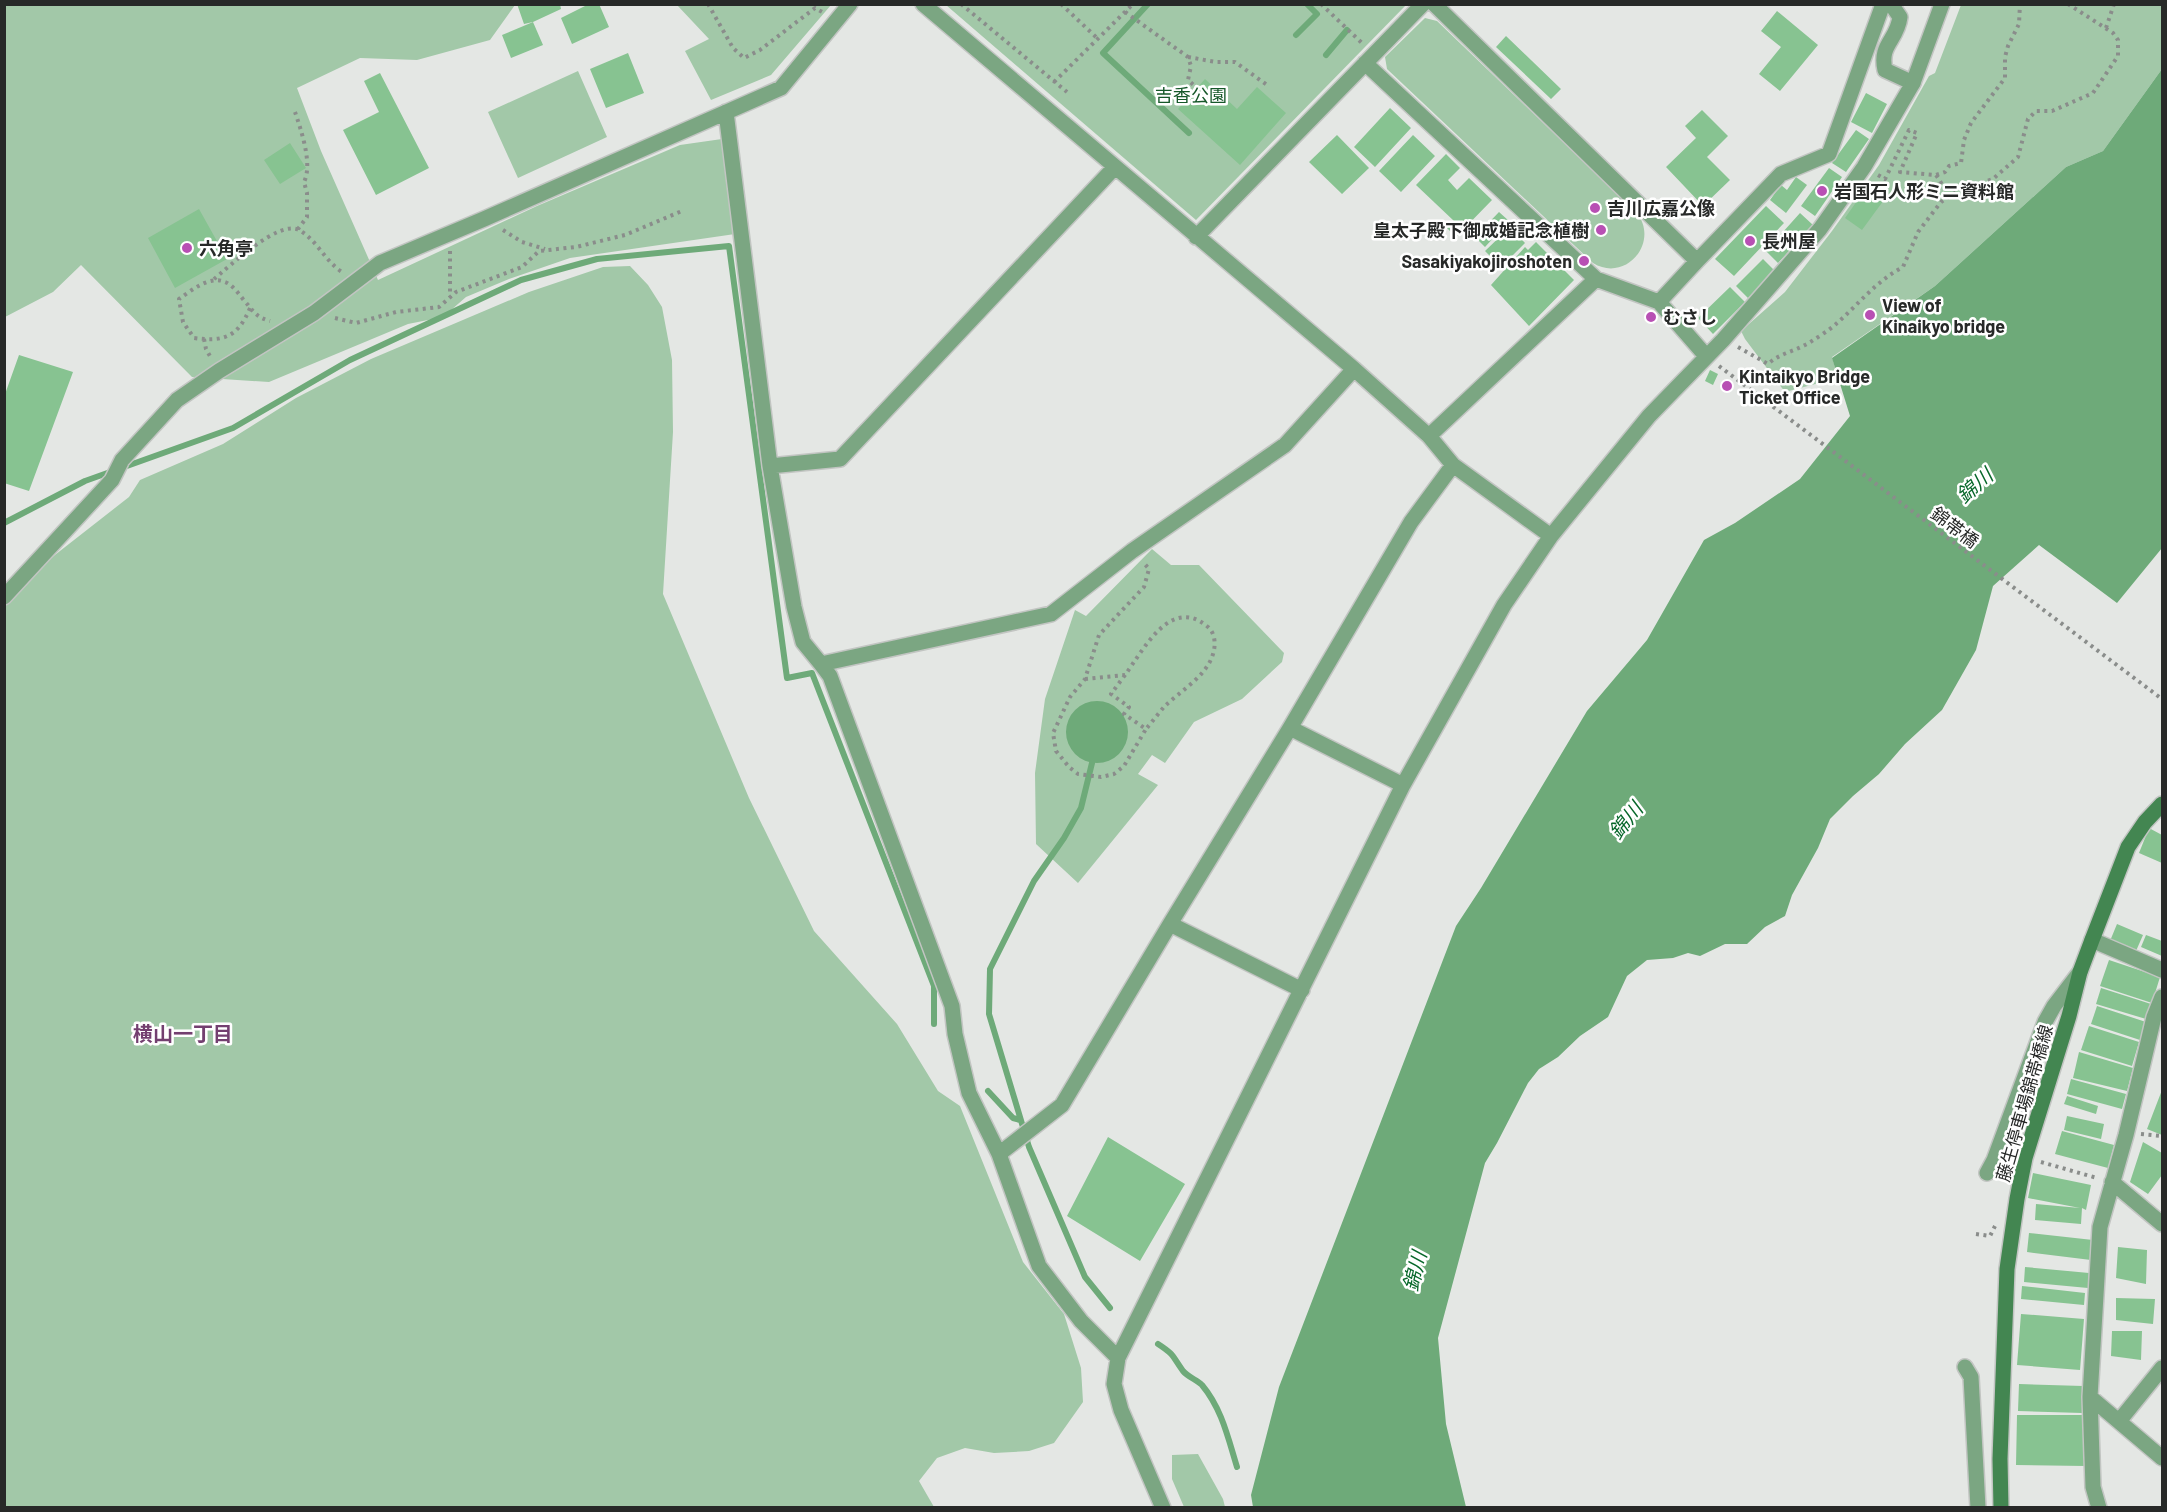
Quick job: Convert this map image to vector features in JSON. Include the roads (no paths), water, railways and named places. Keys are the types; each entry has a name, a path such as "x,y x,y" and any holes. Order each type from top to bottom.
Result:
{"main road":[{"name":"藤生停車場錦帯橋線","path":"2001,1508 2000,1459 2007,1269 2025,1158 2069,1016 2080,972 2128,847 2145,822 2163,804"}],"street":[{"path":"4,597 112,480 122,460 177,400 314,313 380,263 781,88 850,4"},
{"path":"923,4 1354,369 1429,436 1453,465 1551,536"},
{"path":"1197,237 1423,4"},
{"path":"1434,4 1696,261"},
{"path":"1659,302 1781,174 1829,154 1883,4"},
{"path":"1891,4 1900,17 1898,30 1888,43 1882,57 1885,69 1913,83"},
{"path":"1163,1508 1121,1410 1114,1384 1118,1358 1402,785 1504,605 1551,536 1649,416 1760,299 1820,229 1864,167 1913,83 1942,4"},
{"path":"1369,59 1596,279 1659,302 1706,356"},
{"path":"726,112 770,466 794,607 803,642 830,676 952,1006 955,1034 969,1093 999,1154 1039,1266 1081,1321 1118,1358"},
{"path":"770,466 840,459 1115,167"},
{"path":"1429,436 1596,279"},
{"path":"821,664 1051,615 1132,551 1285,444 1354,369"},
{"path":"999,1154 1062,1105 1290,728 1411,522 1453,465"},
{"path":"1290,728 1402,785"},
{"path":"1170,924 1302,990"},
{"path":"2092,940 2163,970"},
{"path":"1987,1173 1994,1160 2045,1022 2054,1006 2080,972"},
{"path":"2098,1508 2093,1487 2090,1396 2100,1227 2126,1135 2154,1017 2163,997"},
{"path":"2112,1182 2163,1224"},
{"path":"1965,1367 1971,1377 1978,1508"},
{"path":"2120,1420 2163,1368"},
{"path":"2090,1396 2163,1458"}],"water":[{"name":"錦川","path":"2162,69 2162,548 2117,603 2039,545 1993,586 1976,650 1942,710 1905,744 1879,774 1830,819 1818,848 1792,895 1785,916 1765,927 1747,944 1725,944 1700,956 1688,953 1673,958 1647,960 1627,976 1608,1017 1580,1036 1558,1057 1539,1069 1528,1083 1485,1163 1438,1338 1446,1424 1466,1507 1253,1507 1251,1495 1279,1387 1456,926 1587,711 1647,640 1704,540 1735,523 1800,479 1850,416 1832,358 1935,286 2066,167 2103,151"},
{"path":"1097,701 1114,706 1119,710 1123,715 1128,732 1123,749 1119,754 1114,758 1097,763 1080,758 1075,754 1071,749 1066,732 1071,715 1075,710 1080,706"}],"waterway":[{"path":"1148,4 1103,53 1189,133"},
{"path":"1296,35 1317,14 1307,4"},
{"path":"1326,55 1347,30"},
{"path":"4,523 85,481 233,428 350,360 521,280 597,259 729,246 787,678 812,673 934,986 934,1024"},
{"path":"1092,763 1081,808 1064,838 1034,881 990,969 989,1014 1029,1147 1085,1277 1110,1308"},
{"path":"988,1091 1013,1118 1020,1120"},
{"path":"1158,1344 1170,1353 1183,1371 1202,1385 1209,1394 1224,1424 1237,1467"}],"place":[{"name":"岩国石人形ミニ資料館","path":"1822,191"},
{"name":"吉川広嘉公像","path":"1595,208"},
{"name":"皇太子殿下御成婚記念植樹","path":"1601,230"},
{"name":"長州屋","path":"1750,241"},
{"name":"六角亭","path":"187,248"},
{"name":"Sasakiyakojiroshoten","path":"1584,261"},
{"name":"View of Kinaikyo bridge","path":"1870,315"},
{"name":"むさし","path":"1651,317"},
{"name":"Kintaikyo Bridge Ticket Office","path":"1727,386"}],"district":[{"name":"横山一丁目","path":"183,1033"}],"park label":[{"name":"吉香公園","path":"1191,95"}]}
